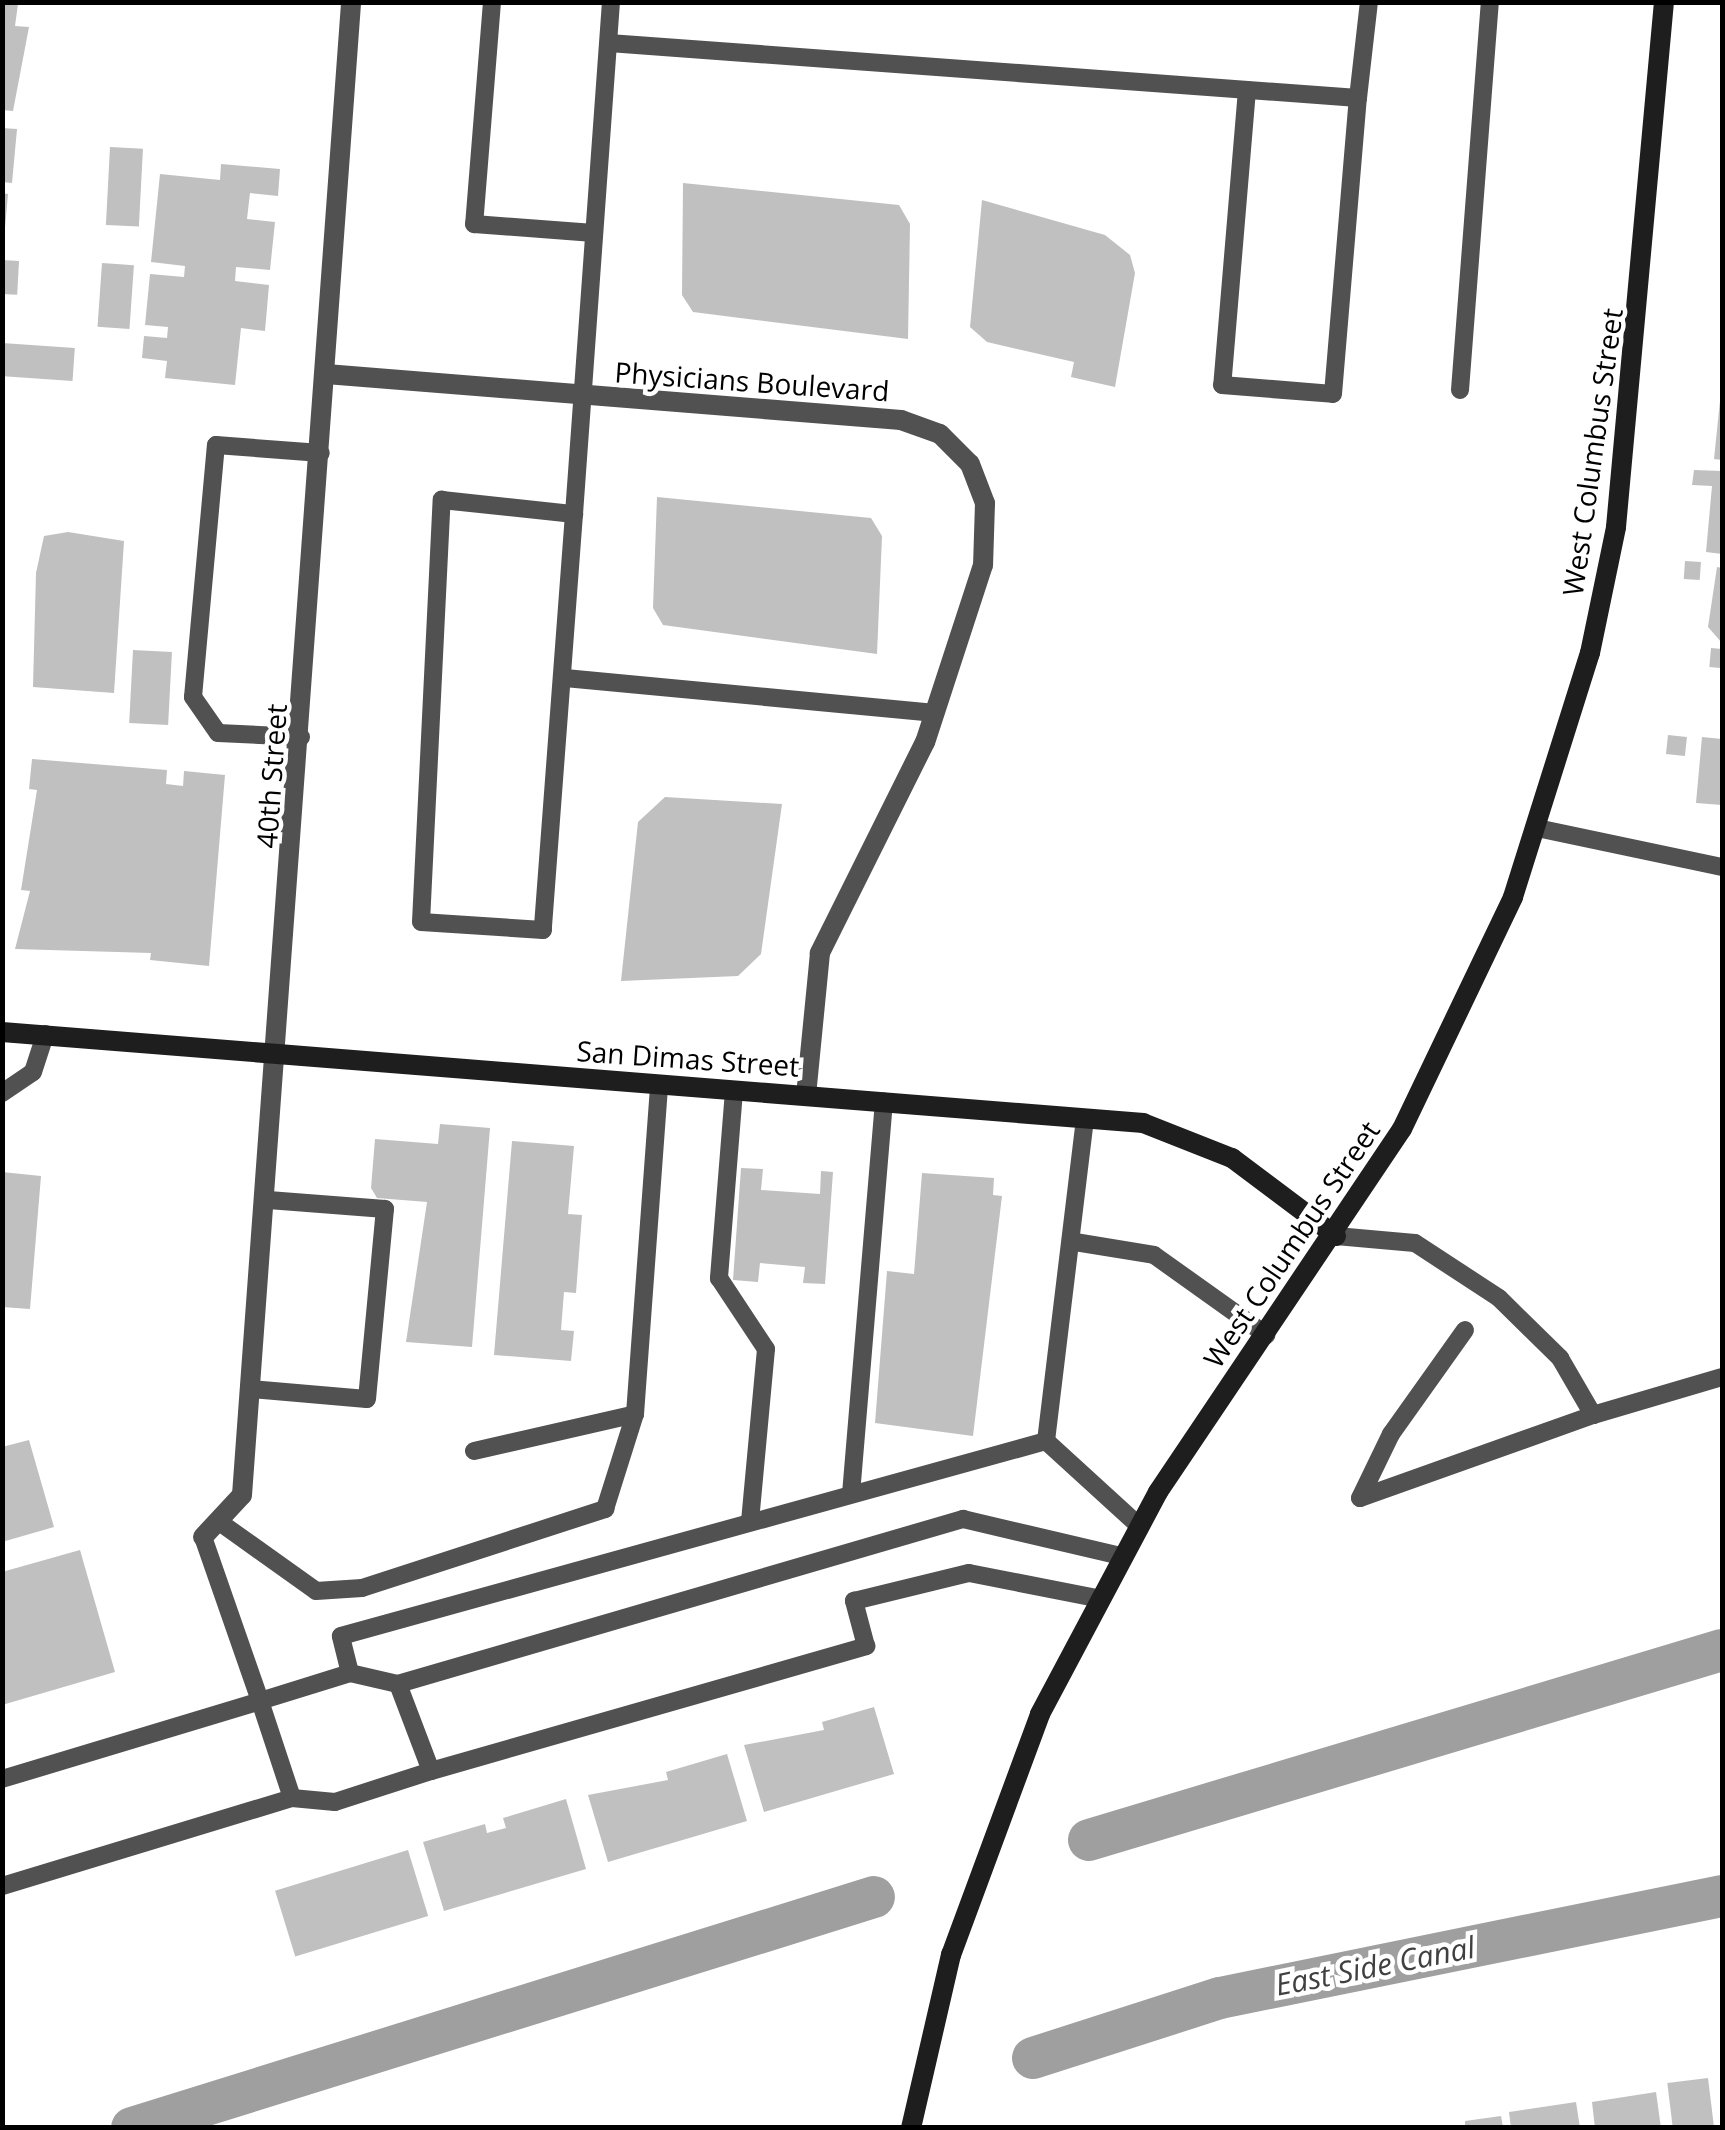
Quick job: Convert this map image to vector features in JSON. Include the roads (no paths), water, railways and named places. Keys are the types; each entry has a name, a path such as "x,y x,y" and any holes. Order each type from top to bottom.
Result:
{"main road":[{"name":"West Columbus Street","path":"912,2128 991,1833 1096,1598 1139,1526 1336,1236 1461,1015 1537,828 1616,527 1664,2"},
{"name":"San Dimas Street","path":"2,1032 1085,1118 1200,1141 1336,1236"}],"street":[{"name":"40th Street","path":"202,1537 242,1495 281,1054 351,2"},
{"name":"Physicians Boulevard","path":"326,374 900,420 957,448 980,483 987,524 935,713 820,953 806,1096"}],"lane":[{"path":"492,2 474,224 594,233"},
{"path":"574,514 442,500 421,922 542,930 565,678 611,2"},
{"path":"1247,90 1222,385 1334,394 1369,2"},
{"path":"1460,390 1490,2"},
{"path":"608,44 1358,98"},
{"path":"302,737 218,733 193,697 216,445 321,453"},
{"path":"565,678 935,713"},
{"path":"1537,828 1722,866"},
{"path":"2,1093 33,1072 45,1034"},
{"path":"218,1520 316,1591 362,1588 606,1509 635,1414 659,1084"},
{"path":"734,1092 719,1278 766,1349 750,1522"},
{"path":"851,1494 884,1101"},
{"path":"1046,1441 1076,1242 1085,1118"},
{"path":"252,1389 367,1399 385,1210 268,1200"},
{"path":"1336,1236 1414,1243 1499,1298 1560,1358 1592,1416"},
{"path":"1076,1242 1154,1255 1266,1335"},
{"path":"1466,1330 1391,1434 1360,1498 1592,1416 1722,1377"},
{"path":"474,1451 635,1414"},
{"path":"350,1673 341,1636 1046,1441"},
{"path":"1046,1441 1139,1526"},
{"path":"2,1779 350,1673 398,1684 964,1519 1121,1556"},
{"path":"202,1537 292,1798"},
{"path":"2,1886 292,1798 335,1802 866,1646 854,1601 969,1572 1096,1598"},
{"path":"398,1684 431,1771"}],"waterway":[{"path":"1089,1840 1722,1650"},
{"name":"East Side Canal","path":"1033,2058 1220,1998 1722,1896"},
{"path":"132,2128 874,1897"}]}
